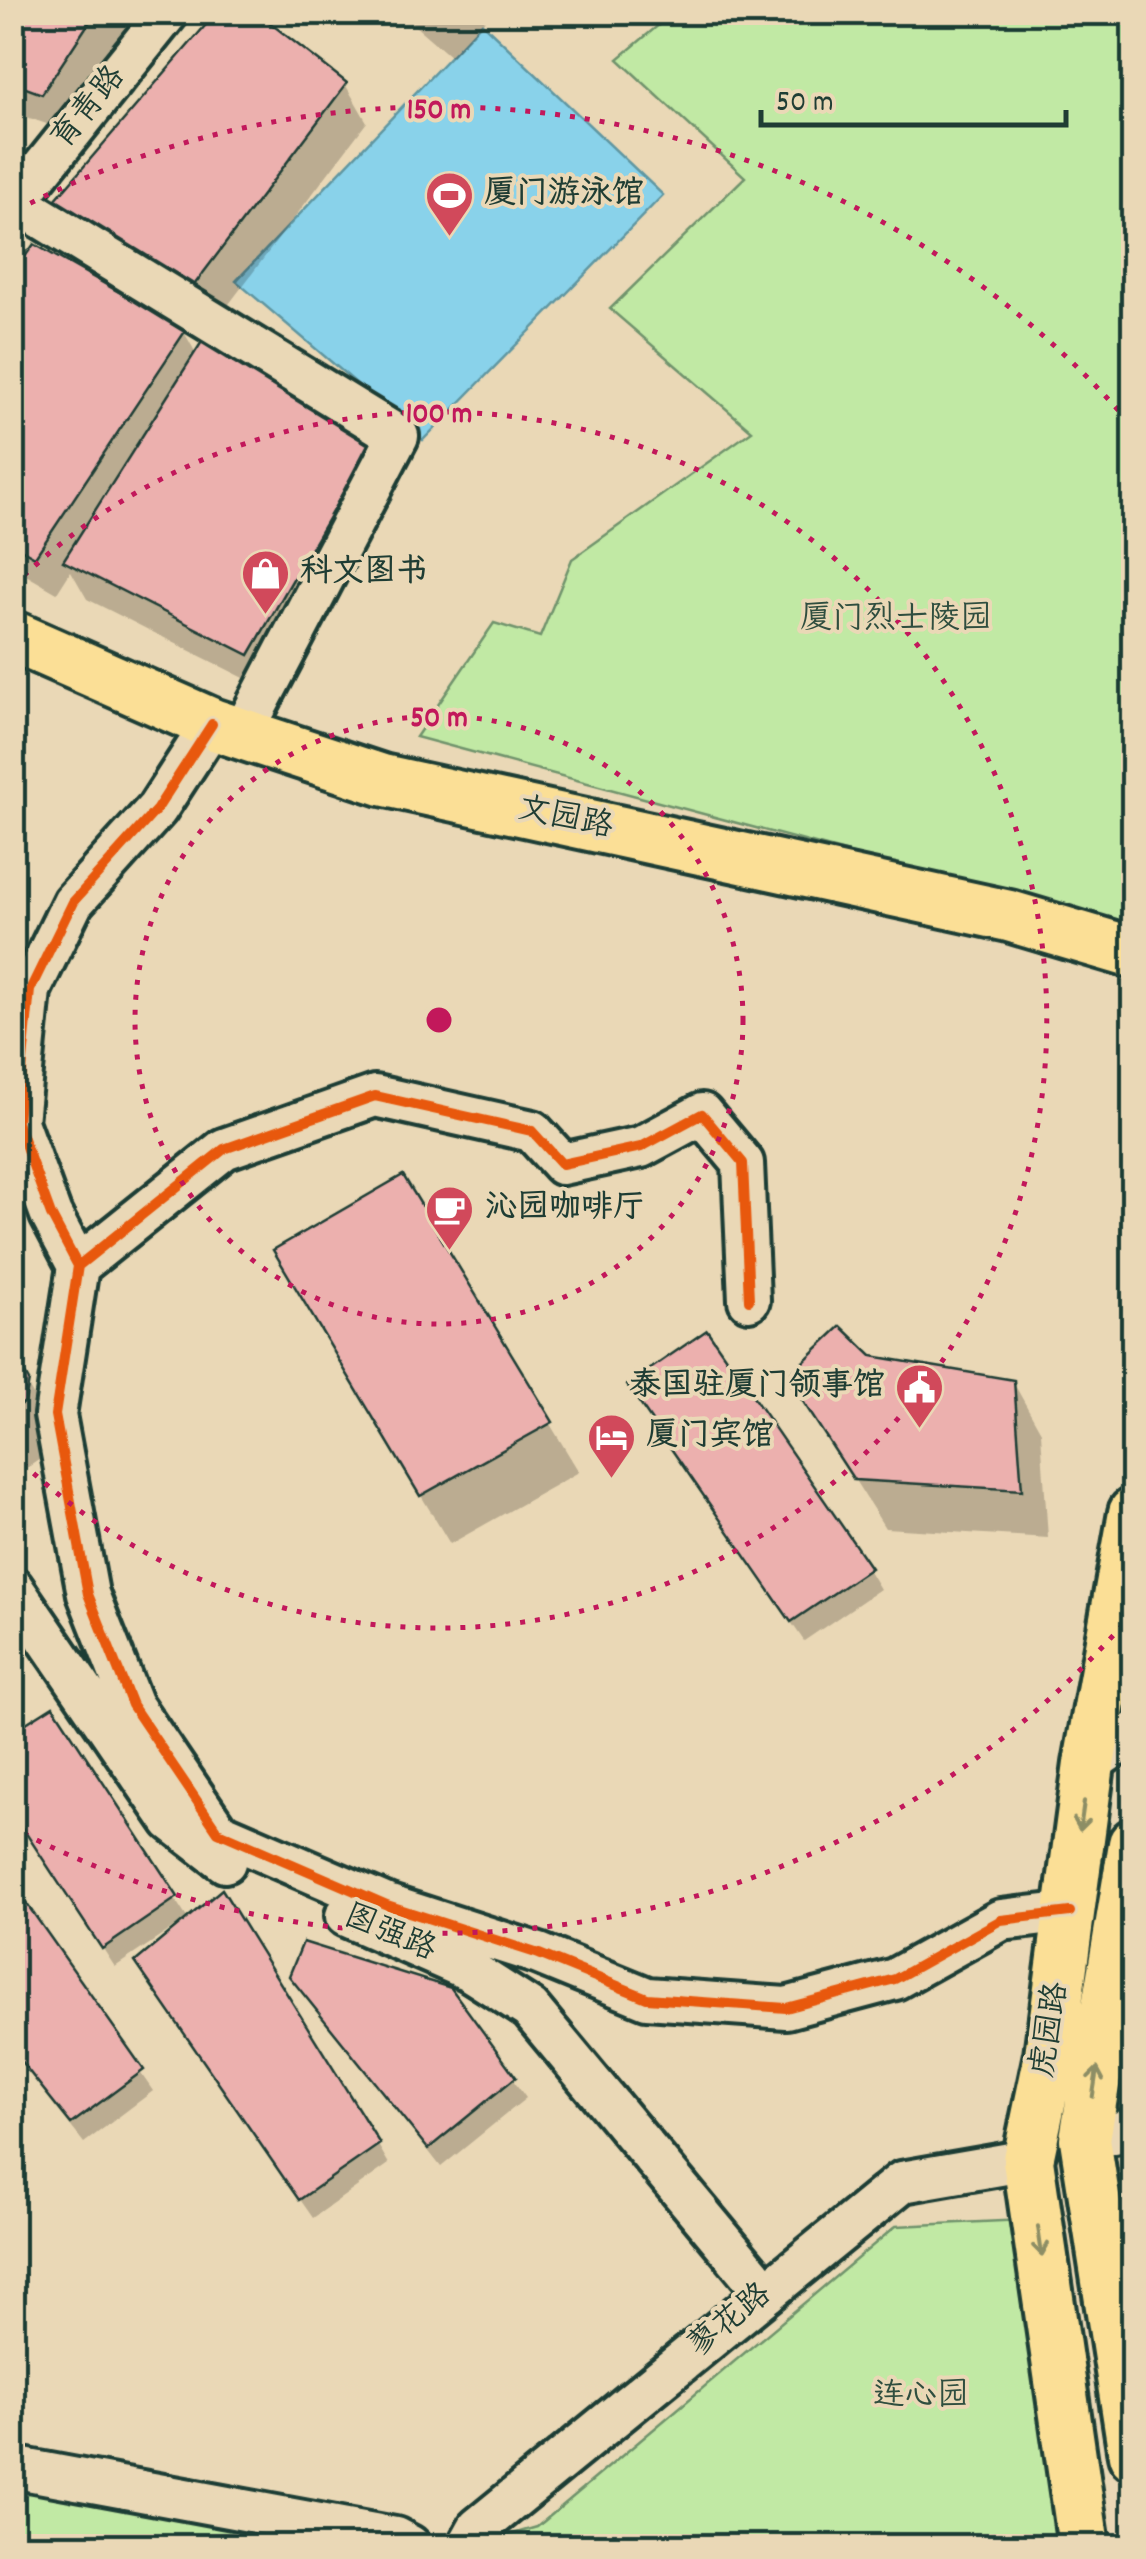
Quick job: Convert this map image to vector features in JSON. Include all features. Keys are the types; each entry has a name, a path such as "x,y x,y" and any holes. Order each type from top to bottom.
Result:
{"main road":[{"name":"文园路","path":"12,636 227,729 382,780 1008,916 1134,953"},
{"name":"虎园路","path":"1084,2546 1028,2160 1050,2055 1089,1764 1134,1513"},
{"name":"虎园路","path":"1134,1844 1085,2140 1134,2455"}],"street":[{"name":"育青路","path":"14,204 168,12"},
{"path":"14,204 398,436 227,729 74,902 30,990 17,1122 51,1215 78,1266 55,1414 88,1594 132,1705 218,1832 387,1905 540,1954 647,1998 786,2008 896,1979 1002,1920 1070,1912"},
{"path":"78,1266 224,1149 375,1096 532,1131 562,1164 641,1147 702,1114 743,1162 749,1300"},
{"name":"图强路","path":"12,1587 172,1821 231,1867 469,1970 530,2009 766,2293"},
{"path":"1089,1764 1134,1733"},
{"path":"1085,2140 1134,2128"},
{"name":"蓼花路","path":"468,2546 478,2528 902,2182 1028,2160"},
{"path":"12,2467 395,2538 410,2546"}],"green space":[{"name":"厦门烈士陵园","path":"673,13 1133,13 1133,929 416,737 494,623 540,637 572,559 752,431 610,309 745,177 618,59"},
{"name":"连心园","path":"1046,2219 1096,2546 471,2546 537,2527 896,2226"},
{"path":"12,2483 334,2546 13,2546"}],"water":[{"name":"厦门游泳馆","path":"482,23 663,195 423,440 236,281"}],"building":[{"path":"12,12 96,12 42,94 12,83"},
{"path":"217,12 256,12 347,83 185,297 55,200"},
{"path":"34,244 186,330 35,557 12,544 12,275"},
{"path":"203,340 373,441 249,655 63,561"},
{"path":"403,1175 553,1422 420,1496 273,1250"},
{"name":"泰国驻厦门领事馆","path":"841,1326 872,1356 1014,1380 1022,1490 854,1480 787,1377"},
{"path":"707,1330 871,1568 791,1622 627,1385"},
{"path":"12,1351 29,1381 25,1402 12,1410"},
{"path":"53,1706 178,1897 102,1949 12,1812 12,1732"},
{"path":"12,1883 144,2070 71,2124 12,2050"},
{"path":"222,1889 380,2144 299,2200 135,1962"},
{"path":"303,1942 451,1988 516,2077 428,2149 289,1976"}],"cycle path":[{"path":"212,724 157,809 73,902 30,990 17,1122 51,1215 78,1266 55,1415 88,1594 132,1705 218,1832 387,1905 539,1954 647,1998 786,2008 895,1979 1001,1920 1070,1912"},
{"path":"78,1266 224,1149 375,1096 532,1131 562,1164 641,1147 702,1114 743,1163 749,1300"}],"place":[{"name":"厦门游泳馆","path":"449,238"},
{"name":"科文图书","path":"265,616"},
{"name":"沁园咖啡厅","path":"450,1252"},
{"name":"泰国驻厦门领事馆","path":"920,1430"},
{"name":"厦门宾馆","path":"611,1480"}]}
